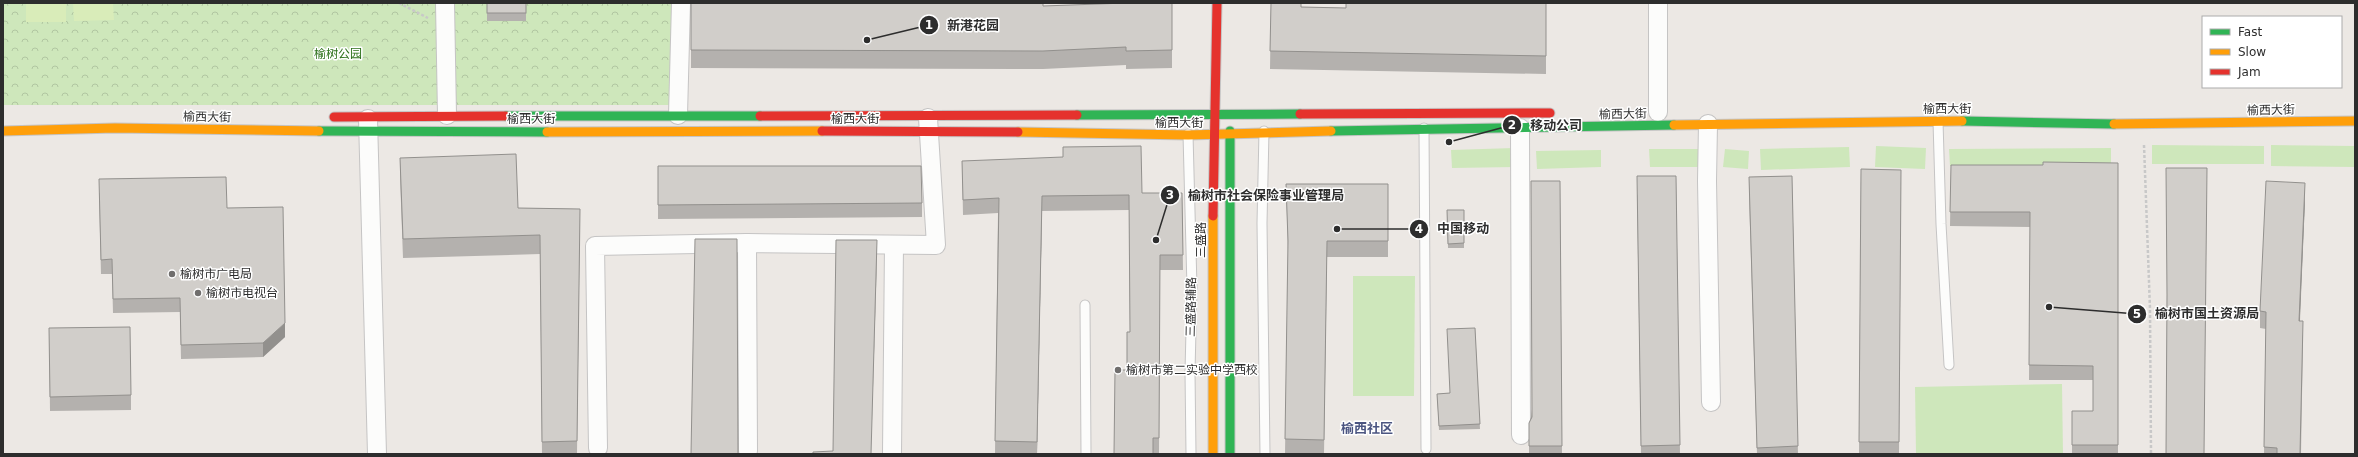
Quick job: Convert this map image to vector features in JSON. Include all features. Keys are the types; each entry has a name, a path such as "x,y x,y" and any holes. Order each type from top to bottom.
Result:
{"main road":[{"name":"三盛路","path":"1213,454 1217,3"},
{"name":"榆西大街","path":"3,130 368,125 928,123 1188,113 1216,114 1230,110 1265,114 1557,113"},
{"path":"1230,110 1230,454"},
{"name":"榆西大街","path":"321,117 368,125 447,115 678,115 928,123 1188,136 1264,132 1938,121 2142,125 2355,121"}],"street":[{"path":"445,3 447,115"},
{"path":"678,115 681,3"},
{"path":"1658,3 1658,112"},
{"path":"598,448 594,246 747,243 936,245 928,123"},
{"path":"1708,124 1707,181 1711,402"},
{"path":"368,125 377,454"},
{"path":"1520,128 1521,435"},
{"path":"747,243 748,451"},
{"path":"892,454 894,245"}],"lane":[{"name":"三盛路辅路","path":"1188,113 1192,288 1190,372 1191,454"},
{"path":"1424,113 1426,449"},
{"path":"1265,114 1262,223 1265,454"},
{"path":"1938,121 1941,224 1949,365"},
{"path":"1085,305 1086,454"}],"path":[{"path":"399,3 446,27"},
{"path":"2142,125 2146,177 2150,309 2151,454"}],"green space":[{"name":"榆树公园","path":"3,3 673,3 672,105 3,105"},
{"path":"26,3 66,3 66,22 26,22"},
{"path":"73,3 113,3 114,20 74,21"},
{"path":"2152,145 2264,146 2264,164 2152,164"},
{"path":"2271,145 2355,146 2355,167 2271,166"},
{"path":"1876,146 1926,148 1925,169 1875,167"},
{"path":"1849,147 1850,167 1761,170 1760,149"},
{"path":"1514,148 1515,167 1452,168 1451,150"},
{"path":"2111,148 2111,165 1950,166 1949,149"},
{"path":"1649,149 1699,149 1699,167 1650,167"},
{"path":"1725,149 1749,151 1748,169 1723,167"},
{"path":"1601,150 1601,167 1537,169 1536,151"},
{"path":"1353,276 1415,276 1414,396 1353,396"},
{"path":"2062,384 2063,454 1916,454 1915,387"}],"building":[{"path":"487,3 526,3 526,13 487,13"},
{"path":"691,3 1043,3 1043,6 1172,3 1172,50 1126,51 1126,47 1043,51 691,50"},
{"path":"1271,3 1301,3 1301,7 1346,8 1346,3 1546,3 1546,56 1270,51"},
{"path":"1141,146 1142,193 1182,193 1183,255 1160,255 1159,438 1153,438 1153,454 1114,454 1115,370 1127,370 1127,332 1130,332 1129,195 1042,196 1037,442 995,441 999,198 963,200 962,161 1063,157 1063,147"},
{"path":"516,154 518,208 580,209 577,441 542,442 540,235 403,239 400,158"},
{"path":"2043,162 2118,163 2118,445 2072,445 2072,411 2093,411 2093,366 2029,365 2030,212 1950,212 1951,165 2043,165"},
{"path":"658,166 921,166 922,203 658,205"},
{"path":"2166,168 2207,168 2204,454 2166,454"},
{"path":"1861,169 1901,170 1899,442 1859,442"},
{"path":"1637,176 1676,176 1680,445 1641,446"},
{"path":"1792,176 1798,446 1757,448 1749,177"},
{"name":"榆树市电视台","path":"226,177 227,208 283,207 285,323 263,343 181,345 180,298 113,299 112,259 101,260 99,179"},
{"path":"1531,181 1560,181 1562,446 1529,446 1529,423 1532,417"},
{"path":"2266,181 2305,183 2299,321 2303,321 2300,454 2277,454 2277,448 2264,447 2266,312 2260,311"},
{"path":"1286,184 1388,184 1388,241 1327,241 1324,440 1285,439 1288,241"},
{"path":"1447,210 1464,210 1464,243 1448,244"},
{"path":"695,239 737,239 738,454 691,454"},
{"path":"836,240 877,240 871,454 813,454 813,452 833,451"},
{"path":"130,327 131,395 50,397 49,328"},
{"path":"1475,328 1480,424 1439,426 1437,394 1450,393 1447,329"}],"traffic: fast":[{"path":"1077,115 1300,114"},
{"path":"506,116 760,116"},
{"path":"1962,121 2114,124"},
{"path":"1331,131 1674,125"},
{"path":"319,131 547,132"},
{"path":"1230,131 1230,454"}],"traffic: slow":[{"path":"1674,125 1962,121"},
{"path":"2114,124 2355,121"},
{"path":"3,131 115,128 319,131"},
{"path":"547,132 822,131"},
{"path":"1018,132 1188,135 1331,131"},
{"path":"1213,216 1213,454"}],"traffic: jam":[{"path":"1213,216 1217,3"},
{"path":"1300,114 1550,113"},
{"path":"760,116 1077,115"},
{"path":"334,117 506,116"},
{"path":"822,131 1018,132"}],"place":[{"name":"新港花园","path":"867,40"},
{"name":"移动公司","path":"1449,142"},
{"name":"中国移动","path":"1337,229"},
{"name":"榆树市社会保险事业管理局","path":"1156,240"},
{"name":"榆树市广电局","path":"172,274"},
{"name":"榆树市电视台","path":"198,293"},
{"name":"榆树市国土资源局","path":"2049,307"},
{"name":"榆树市第二实验中学西校","path":"1118,370"}],"district":[{"name":"榆西社区","path":"1367,428"}]}
